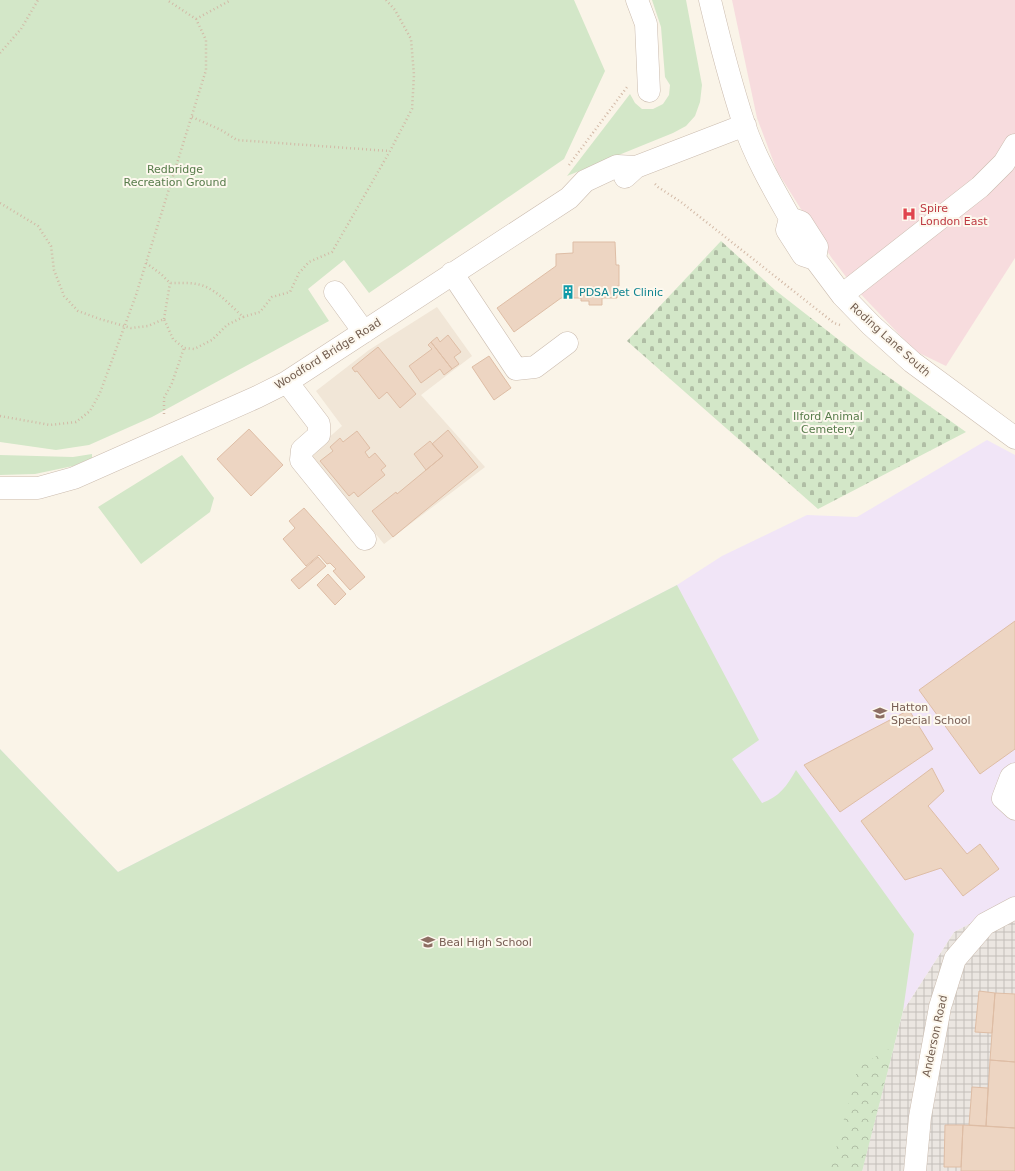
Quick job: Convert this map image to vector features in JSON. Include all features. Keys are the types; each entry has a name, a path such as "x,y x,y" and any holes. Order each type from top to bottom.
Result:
{"street":[{"path":"637,0 646,24 649,91"},
{"name":"Roding Lane South","path":"710,0 722,49 745,126 803,255 816,253 842,295 871,326 912,362 1015,438"},
{"name":"Woodford Bridge Road","path":"0,488 38,488 74,478 257,397 287,382 452,274 579,196 621,180 632,166 745,126"},
{"path":"842,295 980,187 1004,163 1015,145"},
{"path":"452,274 516,369 535,367 567,342"},
{"path":"335,292 364,332"},
{"path":"287,382 319,424 319,435 302,450 301,460 365,539"},
{"path":"1015,774 1011,777 1003,798 1015,810"},
{"name":"Anderson Road","path":"916,1162 920,1118 940,1007 955,959 985,924 1015,908"},
{"path":"903,1171 916,1162"}],"path":[{"path":"0,54 21,29 38,0"},
{"path":"0,416 50,425 76,422 90,411 100,393 146,263 206,70 206,40 196,19 167,0"},
{"path":"196,19 231,0"},
{"path":"170,283 164,319 173,339 184,348 194,348 212,340 227,325 243,317 260,312 272,297 290,292 299,273 309,262 332,252 390,151 412,109 414,75 411,39 395,10 386,0"},
{"path":"579,196 563,188 561,179 564,170 648,60"},
{"path":"192,117 221,130 237,140 390,151"},
{"path":"632,166 649,176 658,187 681,202 834,323 857,329 871,326"},
{"path":"0,203 38,226 51,246 54,270 64,296 78,311 131,328 148,326 164,319"},
{"path":"146,263 170,283 187,283 204,286 219,295 243,317"},
{"path":"172,435 164,416 164,398 172,383 184,348"}],"shaded area":[{"name":"Spire London East","path":"732,0 1015,0 1015,258 946,366 915,351 853,286 831,257 777,171 757,118"},
{"path":"437,307 472,356 421,395 485,467 384,544 310,454 342,426 316,391 369,350"},
{"name":"Beal High School","path":"987,440 1015,455 1015,900 954,932 903,1011 862,1171 0,1171 0,749 118,872 677,585 722,556 807,515 857,517"},
{"path":"1015,900 1015,1171 862,1171 903,1011 954,932"}],"green space":[{"name":"Redbridge Recreation Ground","path":"0,0 574,0 605,71 564,159 369,293 344,260 308,289 329,321 152,417 89,445 56,450 0,442"},
{"path":"652,0 686,0 702,85 700,102 695,116 686,126 673,133 567,176 630,94 635,103 642,109 653,109 663,104 669,95 670,85 665,77 661,27"},
{"name":"Ilford Animal Cemetery","path":"721,241 775,290 866,361 966,432 818,509 627,341"},
{"path":"92,454 92,458 73,466 35,474 0,475 0,455 73,457"},
{"path":"182,455 214,498 210,512 141,564 98,507"},
{"name":"Beal High School","path":"677,585 759,740 732,759 762,803 778,794 796,770 914,934 903,1011 862,1171 0,1171 0,749 118,872"},
{"path":"894,1046 862,1171 830,1171 858,1067"}],"building":[{"name":"PDSA Pet Clinic","path":"573,242 615,242 616,265 619,265 619,286 617,286 617,298 602,298 602,305 589,305 589,301 581,301 581,298 561,298 514,332 497,308 556,266 556,254 573,253"},
{"path":"448,335 461,352 454,357 459,364 452,369 431,342 437,337 440,342"},
{"path":"431,342 452,369 444,375 440,369 421,383 409,366 432,349 428,345"},
{"path":"378,347 416,394 400,408 387,392 379,399 357,371 355,372 352,368"},
{"path":"489,356 511,388 494,400 472,367"},
{"path":"249,429 283,465 251,496 217,459"},
{"path":"448,430 478,467 393,537 372,511 396,492 397,494 443,456 432,444"},
{"path":"357,431 370,448 365,452 369,458 375,453 386,466 381,470 385,475 358,497 354,492 349,496 320,461 333,451 330,447 340,438 343,442"},
{"path":"430,441 443,456 426,470 414,454"},
{"path":"304,508 365,577 350,590 333,571 336,569 330,563 327,564 319,555 306,566 283,539 295,528 289,521"},
{"path":"318,557 326,566 299,589 291,580"},
{"path":"328,574 346,594 335,605 317,585"},
{"path":"1015,621 1015,749 980,774 919,690"},
{"path":"909,710 933,749 840,812 804,765"},
{"path":"932,768 944,791 928,806 967,854 980,844 999,869 963,896 941,868 905,880 861,821"},
{"path":"979,991 995,993 992,1033 975,1032"},
{"path":"995,993 1015,994 1015,1062 990,1060"},
{"path":"990,1060 1015,1062 1015,1128 986,1126"},
{"path":"972,1087 988,1088 986,1126 969,1125"},
{"path":"945,1125 963,1125 961,1167 944,1167"},
{"path":"963,1125 1015,1128 1015,1171 961,1171"}],"place":[{"name":"Spire London East","path":"909,214"},
{"name":"PDSA Pet Clinic","path":"568,292"},
{"name":"Hatton Special School","path":"880,713"},
{"name":"Beal High School","path":"428,942"}]}
